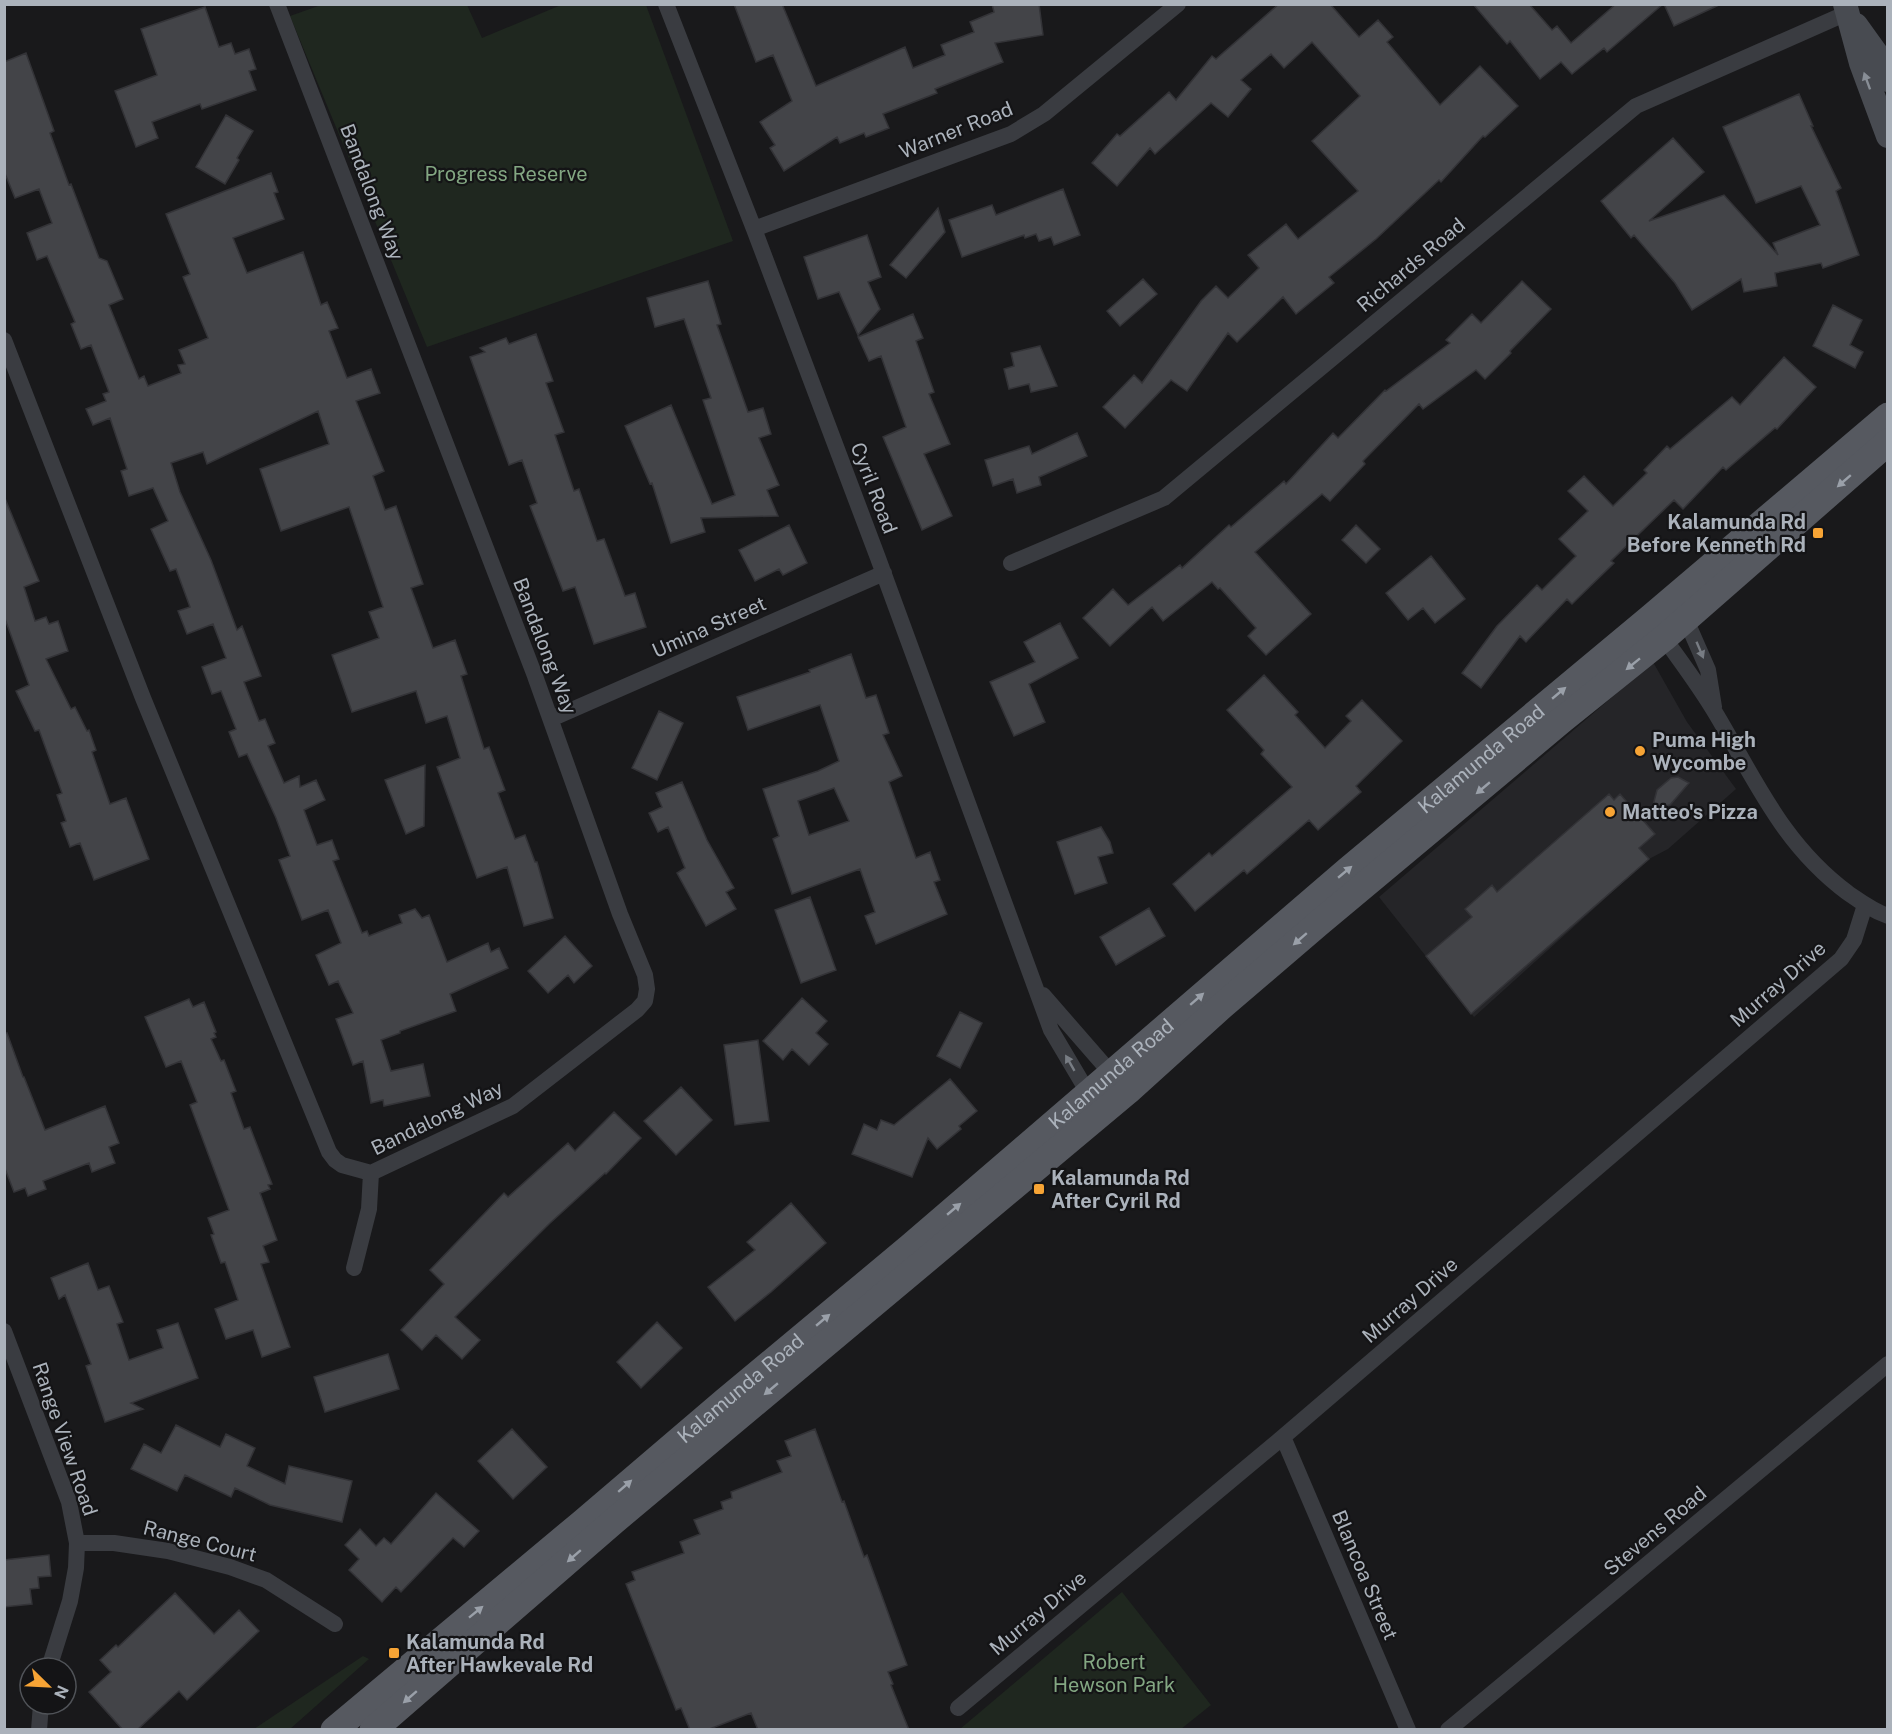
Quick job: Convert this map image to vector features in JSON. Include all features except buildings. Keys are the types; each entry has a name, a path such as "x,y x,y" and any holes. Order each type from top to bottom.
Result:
{"main road":[{"name":"Kalamunda Road","path":"339,1728 376,1721 614,1521 1119,1082 1222,1006 1680,608 1887,416"},
{"name":"Kalamunda Road","path":"1680,608 1887,442"}],"street":[{"name":"Bandalong Way","path":"4,340 143,698 329,1152 335,1160 342,1165 371,1173 513,1106 637,1010 645,1001 647,989 645,975 620,914 551,720 277,4"},
{"name":"Cyril Road","path":"666,4 884,573 1051,1030 1095,1104"},
{"name":"Warner Road","path":"754,229 1011,134 1044,114 1178,4"},
{"path":"1846,9 1879,57 1887,80"},
{"path":"1846,9 1861,63 1887,136"},
{"name":"Richards Road","path":"1011,563 1164,498 1636,106 1846,9"},
{"name":"Umina Street","path":"551,720 884,573"},
{"path":"1680,608 1708,670 1716,714"},
{"path":"1657,628 1716,714 1762,797 1795,842 1835,883 1865,905 1887,916"},
{"name":"Murray Drive","path":"958,1708 1283,1437 1841,959 1854,940 1865,905"},
{"name":"Cyril Road","path":"1037,988 1119,1082"},
{"name":"Bandalong Way","path":"354,1268 369,1209 371,1173"},
{"name":"Range View Road","path":"4,1330 69,1502 77,1543 76,1568 70,1601 53,1656"},
{"name":"Stevens Road","path":"1448,1730 1887,1364"},
{"name":"Blancoa Street","path":"1283,1437 1407,1730"},
{"name":"Range Court","path":"77,1543 114,1543 168,1551 230,1567 266,1580 335,1624"}],"shaded area":[{"path":"1653,662 1687,722 1736,789 1668,849 1649,859 1474,1017 1379,897"}],"green space":[{"name":"Progress Reserve","path":"321,5 467,5 482,38 561,5 646,5 733,241 427,347 290,16"},
{"name":"Robert Hewson Park","path":"1122,1592 1211,1705 1181,1729 960,1729"},
{"path":"363,1656 369,1659 290,1729 254,1729"}],"place":[{"name":"Kalamunda Rd Before Kenneth Rd","path":"1818,533"},
{"name":"Puma High Wycombe","path":"1640,751"},
{"name":"Matteo's Pizza","path":"1610,812"},
{"name":"Kalamunda Rd After Cyril Rd","path":"1039,1189"},
{"name":"Kalamunda Rd After Hawkevale Rd","path":"394,1653"}]}
